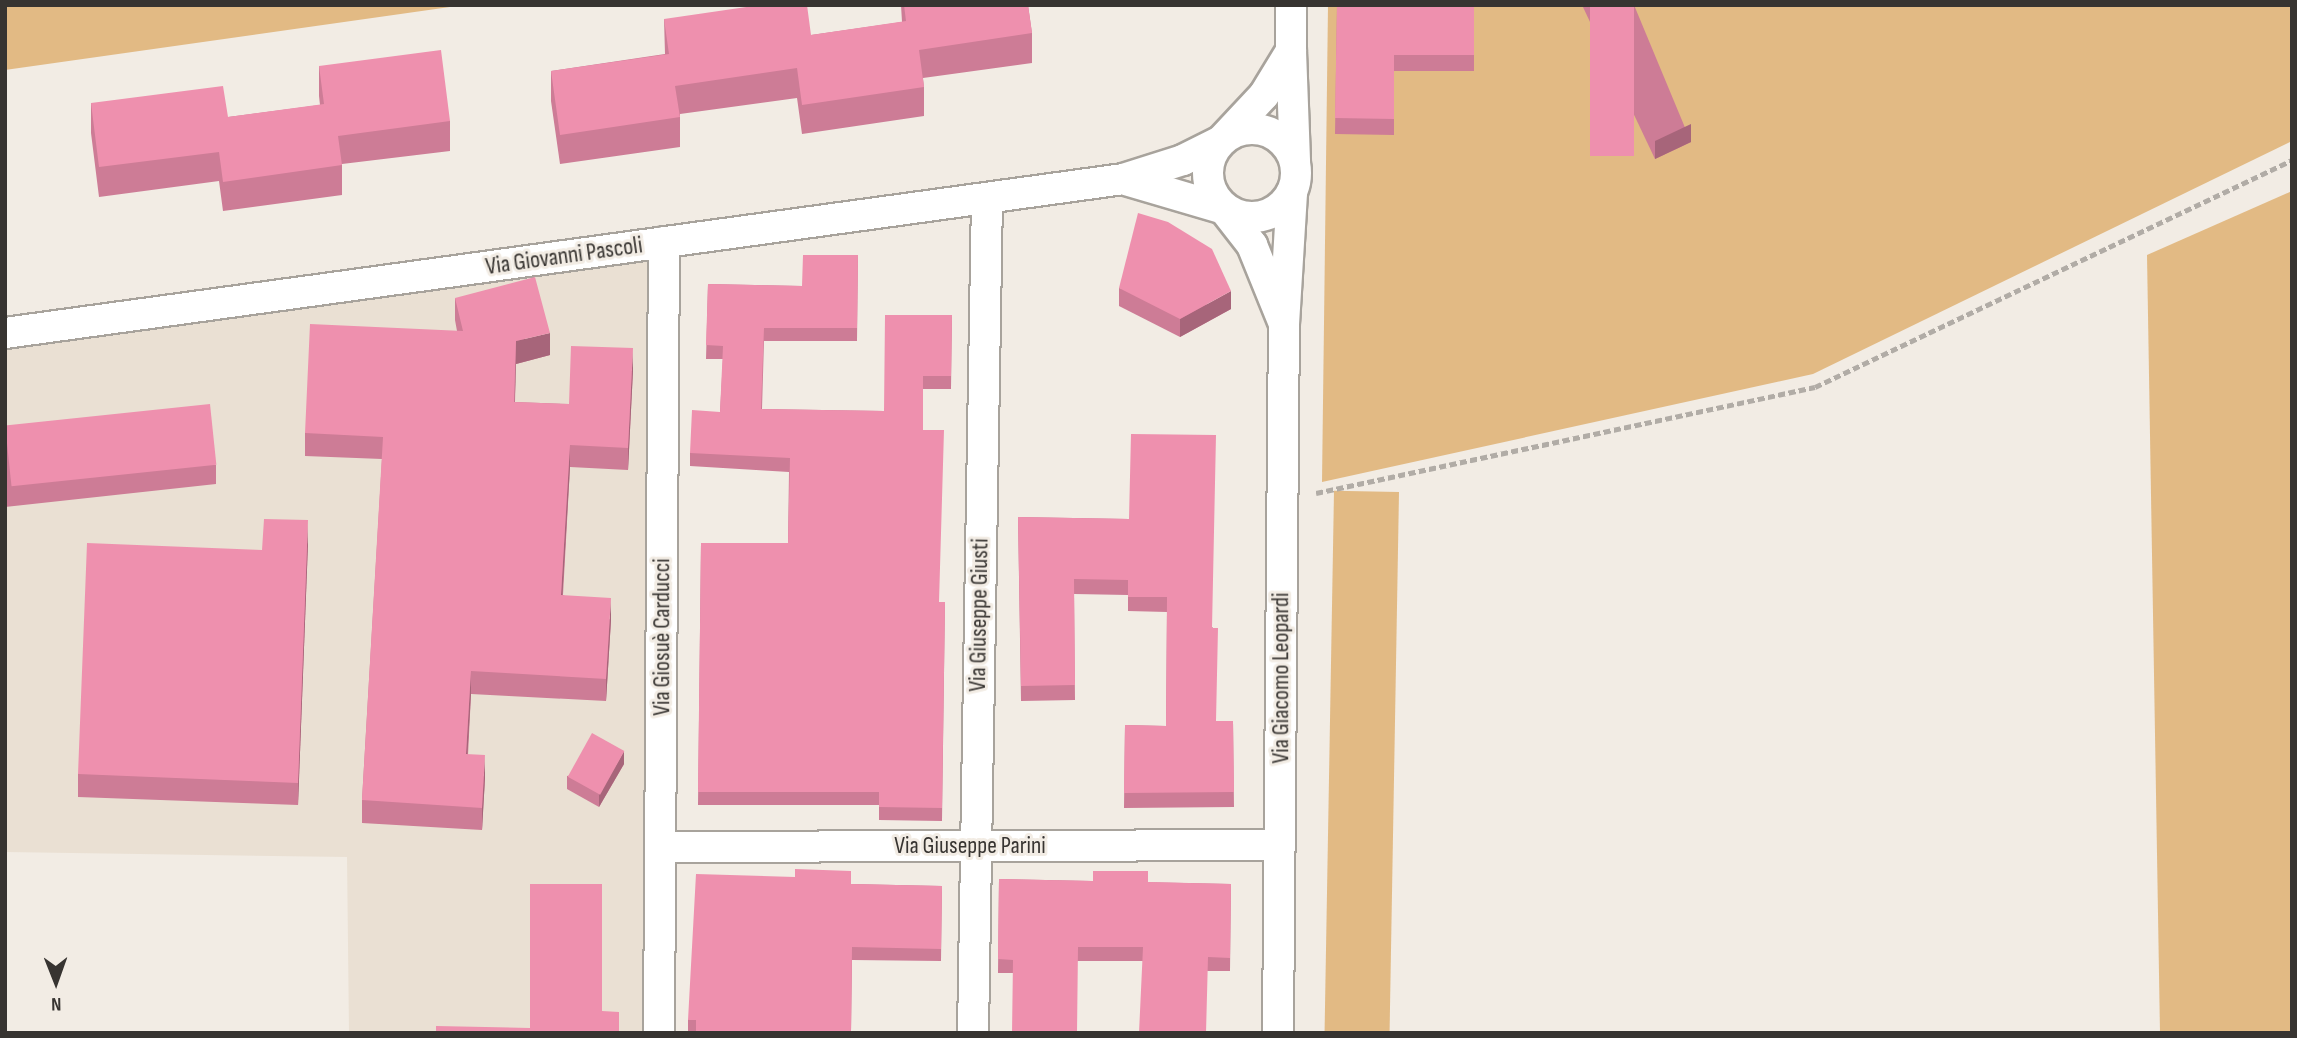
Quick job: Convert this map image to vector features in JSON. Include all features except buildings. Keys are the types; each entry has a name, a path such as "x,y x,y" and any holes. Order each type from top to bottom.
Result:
{"street":[{"name":"Via Giacomo Leopardi","path":"1278,1033 1283,324 1295,162 1291,5"},
{"name":"Via Giacomo Leopardi","path":"1283,324 1252,245 1224,209 1208,182 1212,152 1264,95 1291,51"},
{"path":"1221,141 1235,132 1265,131 1289,148 1295,162"},
{"name":"Via Giovanni Pascoli","path":"5,333 1123,179 1183,160 1221,141"},
{"name":"Via Giovanni Pascoli","path":"1123,179 1159,186 1224,209"},
{"path":"1224,209 1238,216 1269,215 1292,192"},
{"name":"Via Giuseppe Giusti","path":"973,1033 974,846 987,198"},
{"name":"Via Giosuè Carducci","path":"659,1033 664,242"},
{"name":"Via Giuseppe Parini","path":"660,847 1280,845"}],"path":[{"path":"1283,481 1318,493 1815,387 2292,160"}],"shaded area":[{"path":"5,5 464,5 5,70"},
{"path":"1328,5 2292,5 2292,141 1813,374 1322,482"},
{"path":"2292,191 2292,1033 2160,1033 2147,255"},
{"path":"656,251 650,1033 349,1033 347,857 5,852 5,342"},
{"path":"1334,491 1399,492 1390,1033 1325,1032"}]}
